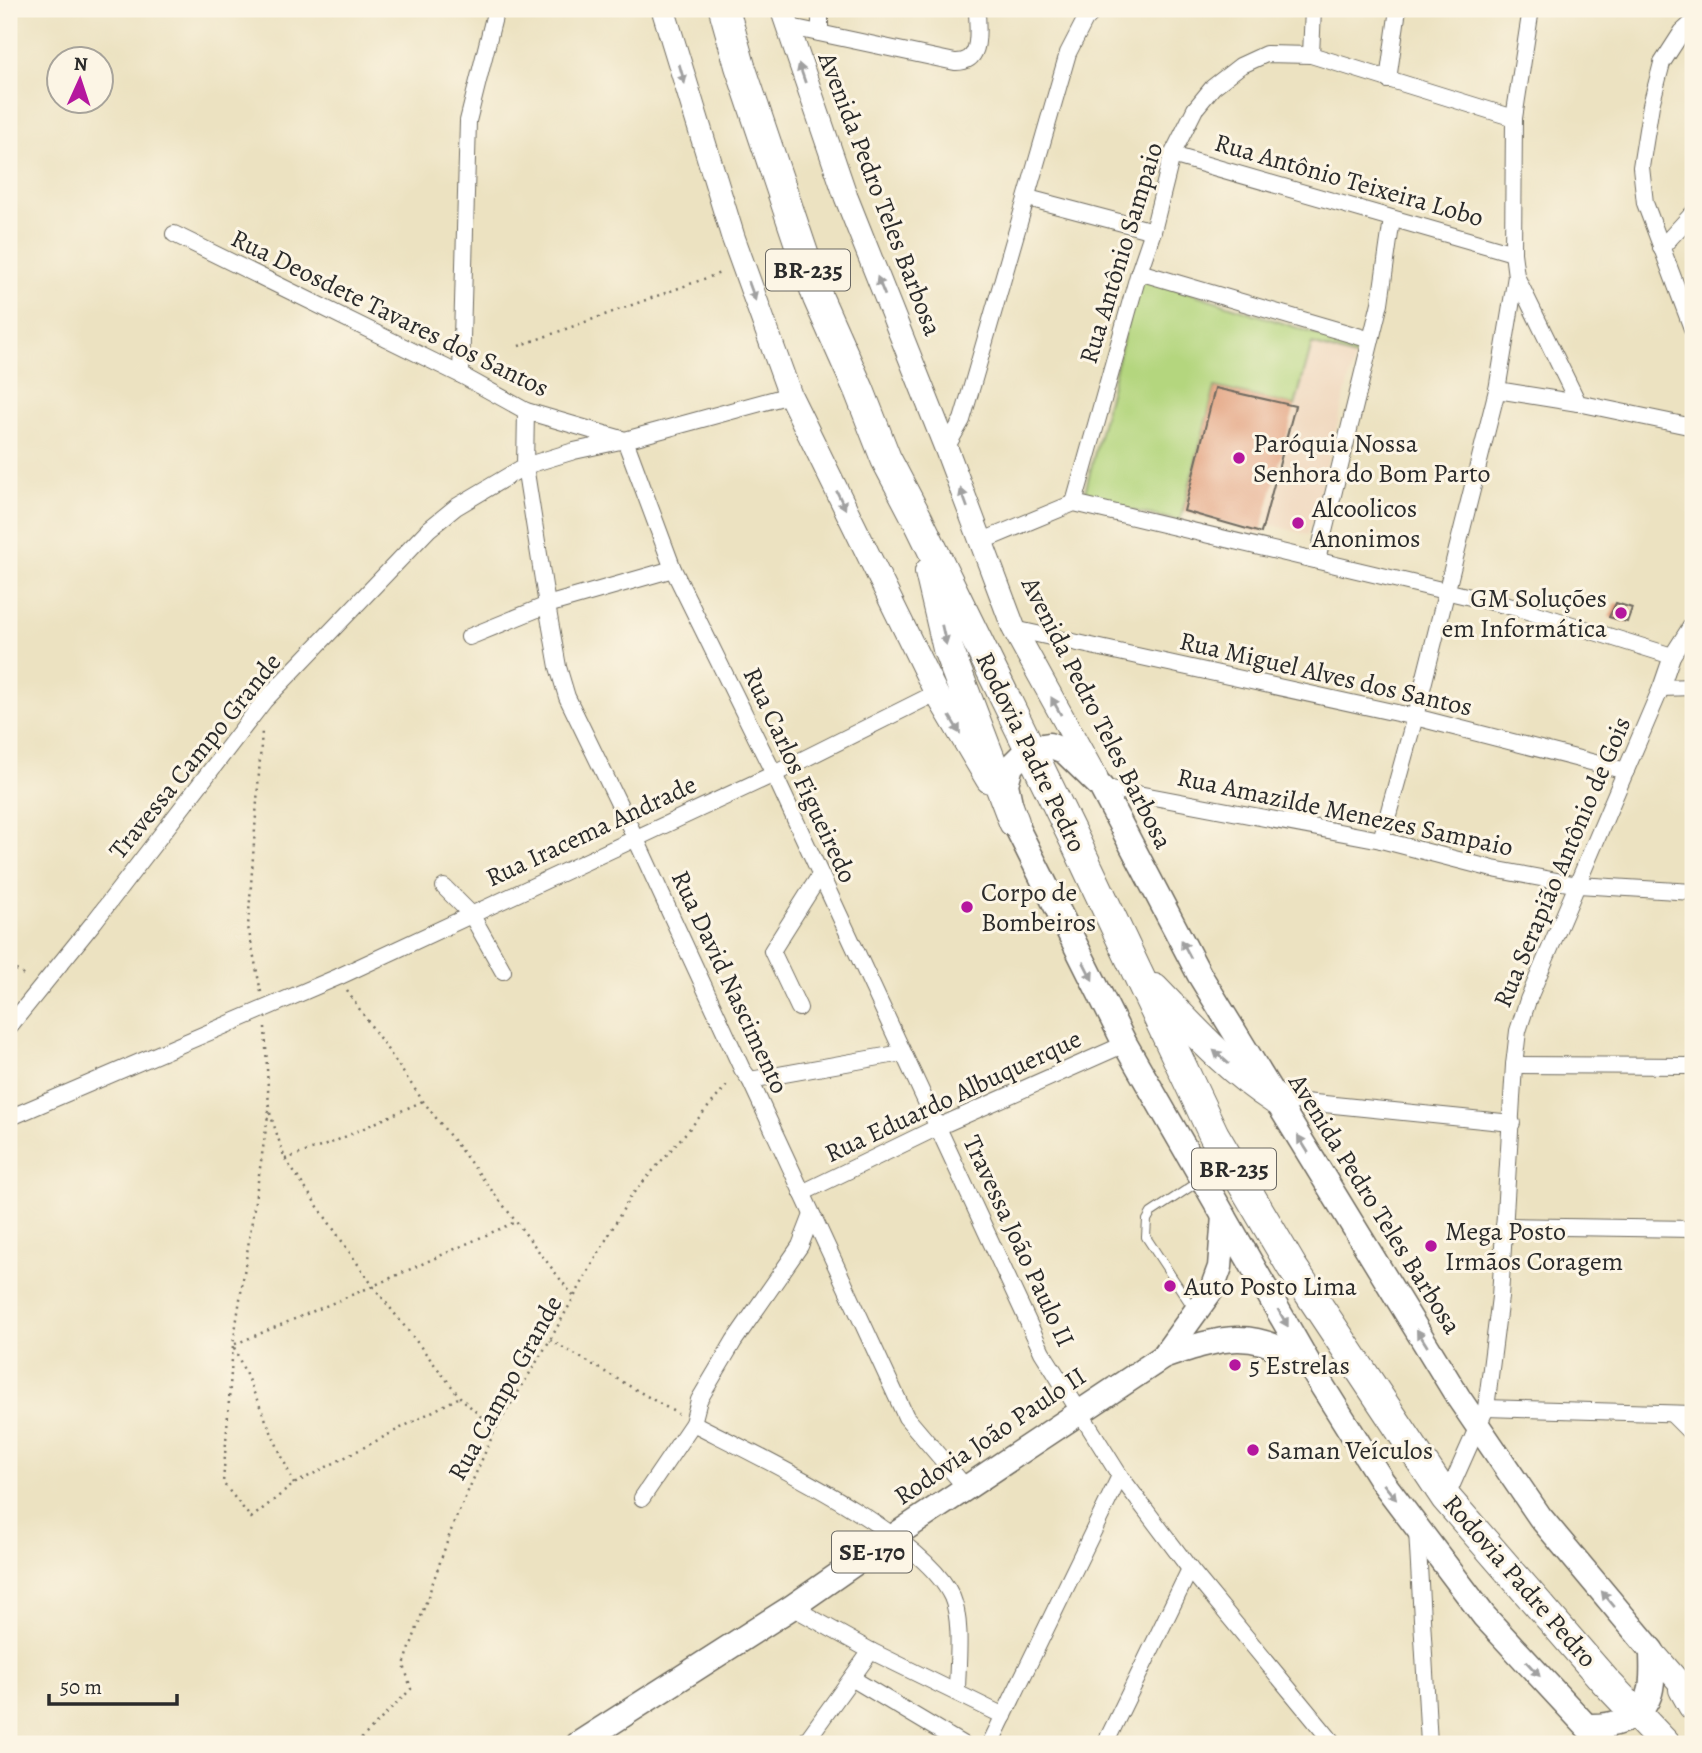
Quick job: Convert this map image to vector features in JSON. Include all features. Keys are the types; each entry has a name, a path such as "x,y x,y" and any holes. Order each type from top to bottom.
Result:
{"highway":[{"name":"Rodovia Padre Pedro","path":"724,9 766,148 818,298 886,459 1030,748 1221,1147 1293,1267 1447,1498 1635,1714 1665,1744"},
{"path":"918,520 948,649 1014,822"},
{"path":"1136,971 1210,1047 1248,1081 1275,1099"}],"main road":[{"path":"1101,787 1064,751 1049,745 1030,748 1011,766 1006,784 1014,822 1125,1044 1314,1373 1382,1481 1484,1616 1603,1744"},
{"name":"Avenida Pedro Teles Barbosa","path":"1101,787 1199,974 1458,1396 1482,1416 1539,1517 1652,1651"},
{"name":"Rodovia João Paulo II","path":"581,1744 792,1608 894,1536 1163,1357 1212,1289 1220,1267 1224,1216"},
{"path":"1163,1357 1212,1340 1259,1340 1289,1351 1314,1373"},
{"path":"1586,1726 1602,1727 1635,1714 1648,1699 1653,1679 1652,1651"}],"street":[{"path":"461,375 468,121 496,9"},
{"path":"663,9 743,265 790,395 936,693 1014,822"},
{"path":"820,9 820,33"},
{"path":"784,17 820,33 965,63 976,51 977,9"},
{"path":"946,449 962,420 971,393 1068,53 1086,20 1096,9"},
{"path":"1311,55 1313,9"},
{"path":"1388,80 1398,9"},
{"path":"1381,840 1415,717 1497,390 1516,276 1513,253 1514,118 1531,9"},
{"name":"Avenida Pedro Teles Barbosa","path":"784,17 846,197 1014,629 1101,787"},
{"path":"1693,22 1682,32 1662,63 1651,105 1641,167 1645,203 1693,331"},
{"name":"Rua Antônio Sampaio","path":"1074,503 1153,231 1172,155 1195,109 1213,87 1240,66 1266,54 1311,55 1514,118"},
{"name":"Rua Antônio Teixeira Lobo","path":"1172,155 1513,253"},
{"path":"1028,198 1153,231"},
{"path":"1661,248 1693,213"},
{"path":"1317,560 1380,303 1392,219"},
{"name":"Rua Deosdete Tavares dos Santos","path":"174,234 461,375 526,411 625,440"},
{"path":"1139,272 1371,340"},
{"path":"1516,276 1578,402"},
{"path":"1497,390 1578,402 1693,427"},
{"path":"625,440 790,395"},
{"path":"525,466 526,411"},
{"name":"Travessa Campo Grande","path":"9,1027 264,701 429,529 456,507 525,466 574,451 625,440"},
{"name":"Rua Carlos Figueiredo","path":"625,440 673,569 774,774 938,1127"},
{"name":"Rua David Nascimento","path":"525,466 558,667 567,697 906,1418 967,1489"},
{"path":"980,542 1074,503 1521,608 1672,656"},
{"path":"469,637 547,605 673,569"},
{"name":"Rua Serapião Antônio de Gois","path":"1447,1498 1482,1416 1500,1297 1518,1031 1528,1000 1661,688 1672,656 1693,623"},
{"name":"Rua Miguel Alves dos Santos","path":"1014,629 1415,717 1626,771"},
{"path":"1661,688 1693,687"},
{"name":"Rua Iracema Andrade","path":"9,1118 338,977 774,774 936,693"},
{"name":"Rua Amazilde Menezes Sampaio","path":"1101,787 1381,840 1493,869 1578,885 1693,892"},
{"path":"799,1007 772,951 820,875"},
{"path":"444,887 471,914 503,971"},
{"name":"Rua Eduardo Albuquerque","path":"802,1193 938,1127 1125,1044"},
{"path":"746,1075 902,1053"},
{"path":"1514,1065 1693,1066"},
{"path":"1275,1099 1512,1123"},
{"name":"Travessa João Paulo II","path":"938,1127 1042,1352 1120,1476 1190,1569 1334,1744"},
{"path":"642,1497 692,1423 708,1384 734,1341 800,1246 812,1215"},
{"path":"1504,1226 1693,1228"},
{"path":"1672,1414 1693,1435"},
{"path":"1482,1416 1693,1414"},
{"path":"692,1423 797,1477 894,1536 939,1577 951,1596 957,1613 957,1693"},
{"path":"990,1744 1120,1476"},
{"path":"1417,1525 1429,1744"},
{"path":"1105,1744 1190,1569"},
{"path":"792,1608 871,1651 1004,1716"},
{"path":"804,1744 871,1651"},
{"path":"1652,1651 1690,1697"},
{"path":"853,1679 962,1744"}],"lane":[{"path":"1196,1313 1146,1237 1145,1229 1151,1213 1203,1179"}],"path":[{"path":"519,346 743,265"},
{"path":"264,701 248,928 264,1009 269,1110 233,1345 223,1483 251,1518 294,1484 460,1397"},
{"path":"9,972 16,971 41,987"},
{"path":"338,977 423,1101 575,1297"},
{"name":"Rua Campo Grande","path":"356,1744 411,1689 404,1665 453,1525 495,1430 575,1297 630,1197 746,1075"},
{"path":"285,1159 328,1144 423,1101"},
{"path":"269,1110 285,1159 373,1286 460,1397 495,1430"},
{"path":"233,1345 515,1223"},
{"path":"550,1340 692,1423"},
{"path":"233,1345 294,1484"}],"shaded area":[{"path":"1312,344 1355,357 1308,535 1266,523"}],"green space":[{"path":"1139,276 1359,348 1355,357 1312,344 1295,406 1215,387 1180,521 1083,500"}],"building":[{"name":"Paróquia Nossa Senhora do Bom Parto","path":"1215,388 1295,406 1261,533 1184,511"},
{"name":"GM Soluções em Informática","path":"1616,603 1632,608 1627,622 1609,617"}],"place":[{"name":"Paróquia Nossa Senhora do Bom Parto","path":"1239,458"},
{"name":"Alcoolicos Anonimos","path":"1298,523"},
{"name":"GM Soluções em Informática","path":"1621,613"},
{"name":"Corpo de Bombeiros","path":"967,907"},
{"name":"Mega Posto Irmãos Coragem","path":"1431,1246"},
{"name":"Auto Posto Lima","path":"1170,1286"},
{"name":"5 Estrelas","path":"1235,1365"},
{"name":"Saman Veículos","path":"1253,1450"}]}
